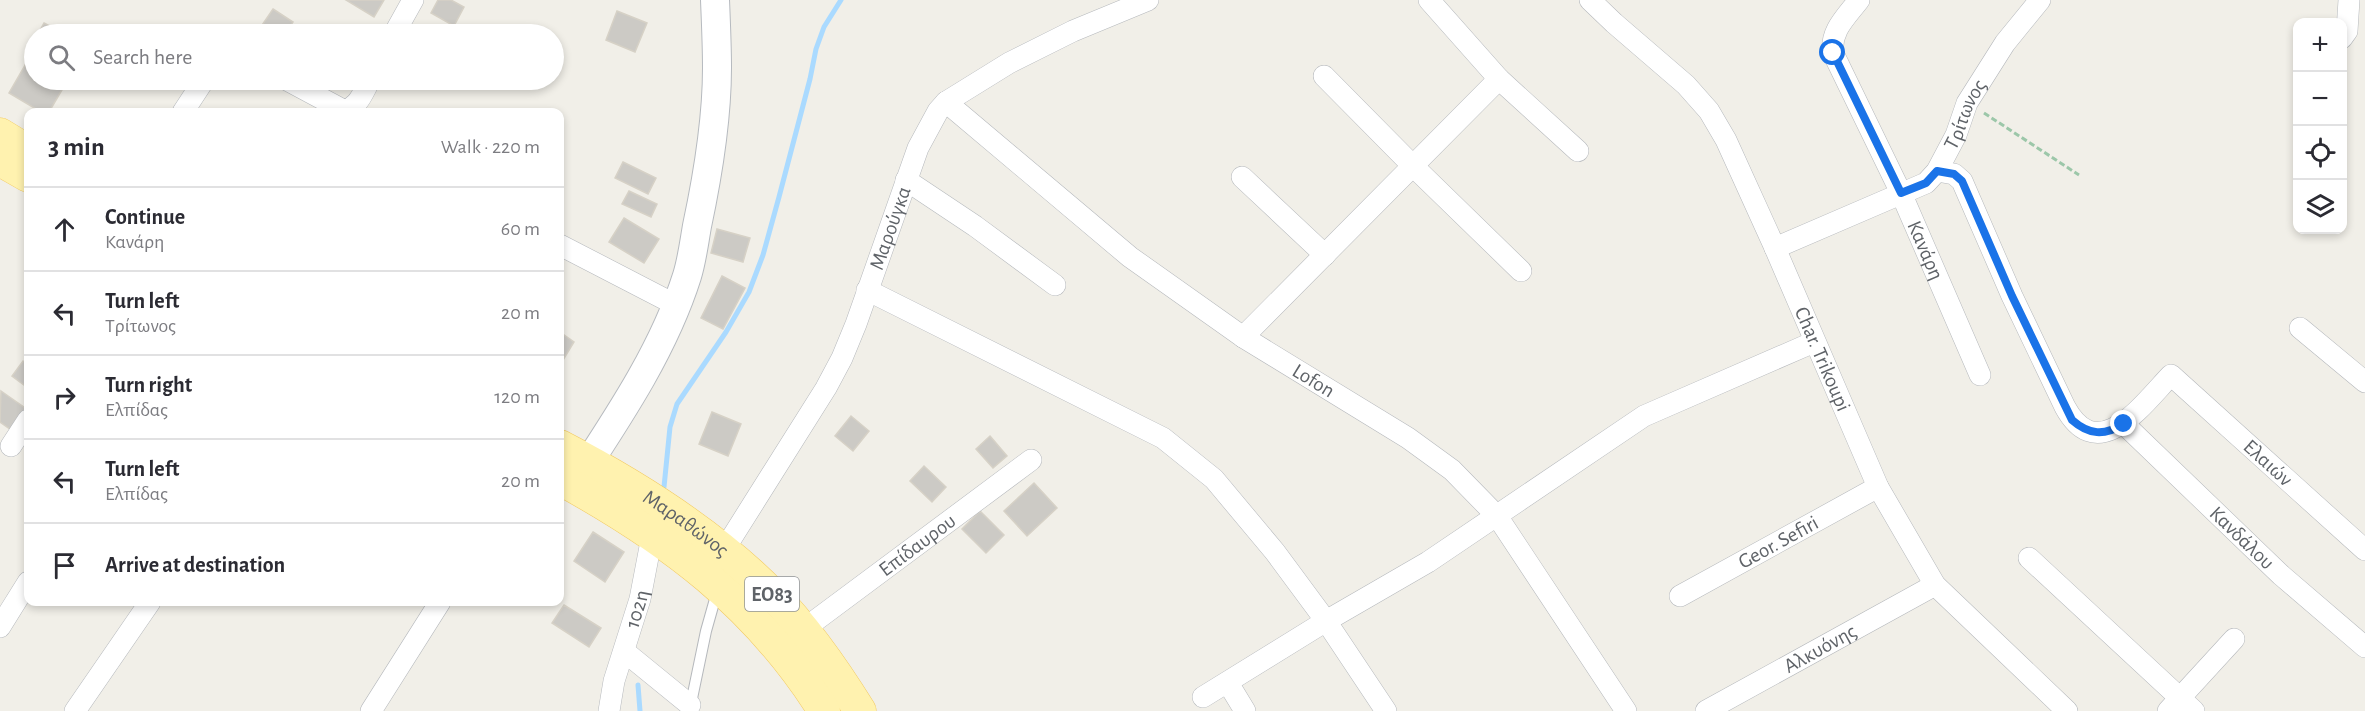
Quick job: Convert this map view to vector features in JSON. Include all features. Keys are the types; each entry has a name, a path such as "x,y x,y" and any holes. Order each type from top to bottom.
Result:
{"main road":[{"name":"Μαραθώνος","path":"564,455 574,476 694,564 750,614 780,648 824,711"},
{"name":"Μαραθώνος","path":"574,476 658,503 723,550 771,593 804,629 860,711"}],"street":[{"path":"400,24 413,0"},
{"path":"574,476 627,402 676,305 688,274 704,194 717,71 715,0"},
{"name":"Μαρούγκα","path":"723,550 826,388 853,332 918,148 938,111 946,102 1010,63 1073,31 1148,0"},
{"path":"1429,0 1499,79 1578,151"},
{"name":"Char. Trikoupi","path":"1590,0 1686,85 1709,111 1726,140 1775,248 1878,487 1935,585 2067,711"},
{"name":"Κανάρη","path":"1859,0 1836,30 1832,41 1833,53 1901,193 1980,375"},
{"name":"Τρίτωνος","path":"1775,248 1926,183 1937,171 1956,135 1967,103 2005,43 2040,0"},
{"path":"2347,21 2349,0"},
{"path":"1324,75 1521,271"},
{"path":"1243,337 1499,79"},
{"path":"186,108 197,90"},
{"path":"306,90 339,108"},
{"path":"353,108 364,90"},
{"name":"Lofon","path":"946,102 1130,257 1243,337 1417,445 1452,470 1497,516 1626,711"},
{"path":"1937,171 1954,174 1962,181 2012,296 2072,420 2083,430 2095,432 2104,432 2124,424"},
{"path":"1242,177 1325,255"},
{"path":"906,180 975,226 1055,285"},
{"path":"564,247 676,305"},
{"path":"867,290 1163,438 1214,479 1275,552 1326,621 1386,711"},
{"path":"2300,328 2365,382"},
{"path":"1203,697 1326,621 1428,562 1644,416 1814,342"},
{"name":"Ελαιών","path":"2124,424 2171,375 2365,550"},
{"name":"Κανδάλου","path":"2124,424 2281,575 2365,647"},
{"path":"11,446 24,426"},
{"name":"Επίδαυρου","path":"804,629 1031,460"},
{"name":"Geor. Sefiri","path":"1680,596 1878,487"},
{"name":"102η","path":"609,711 614,681 640,599 658,503"},
{"path":"2029,558 2180,707 2234,639"},
{"name":"Αλκυόνης","path":"1706,711 1935,585"},
{"path":"0,627 24,588"},
{"path":"75,711 147,606"},
{"path":"371,711 437,606"},
{"path":"624,652 690,708"},
{"path":"1228,683 1245,711"}],"lane":[{"path":"690,708 706,631 719,586"}],"path":[{"path":"1967,103 2079,175"}],"building":[{"path":"346,0 384,0 374,17"},
{"path":"438,0 451,0 464,7 455,24 450,24 431,13"},
{"path":"273,9 293,22 292,24 263,24"},
{"path":"617,11 647,23 635,52 606,40"},
{"path":"24,67 24,90 62,90 51,108 34,108 9,93"},
{"path":"623,162 656,178 648,194 615,178"},
{"path":"629,191 657,204 651,217 622,204"},
{"path":"624,218 659,239 644,263 609,242"},
{"path":"717,229 750,238 743,262 711,253"},
{"path":"722,276 745,288 723,329 701,318"},
{"path":"564,335 574,342 564,358"},
{"path":"23,361 24,385 12,376"},
{"path":"1,391 24,407 24,416 14,432 0,422"},
{"path":"712,412 741,424 728,456 699,444"},
{"path":"851,416 869,431 853,451 835,436"},
{"path":"990,436 1007,456 993,468 976,449"},
{"path":"924,466 946,487 932,502 910,481"},
{"path":"1034,483 1057,508 1027,536 1004,511"},
{"path":"980,511 1004,535 986,553 962,529"},
{"path":"593,532 624,552 605,582 574,561"},
{"path":"564,605 601,628 589,647 552,623"}],"waterway":[{"path":"664,487 670,427 677,404 726,332 749,292 763,255 779,197 816,49 824,27 841,0"},
{"path":"638,685 640,711"}],"route":[{"path":"1833,53 1901,193 1926,183 1937,171 1954,174 1962,181 2012,296 2072,420 2083,430 2095,432 2116,429 2124,424"}]}
